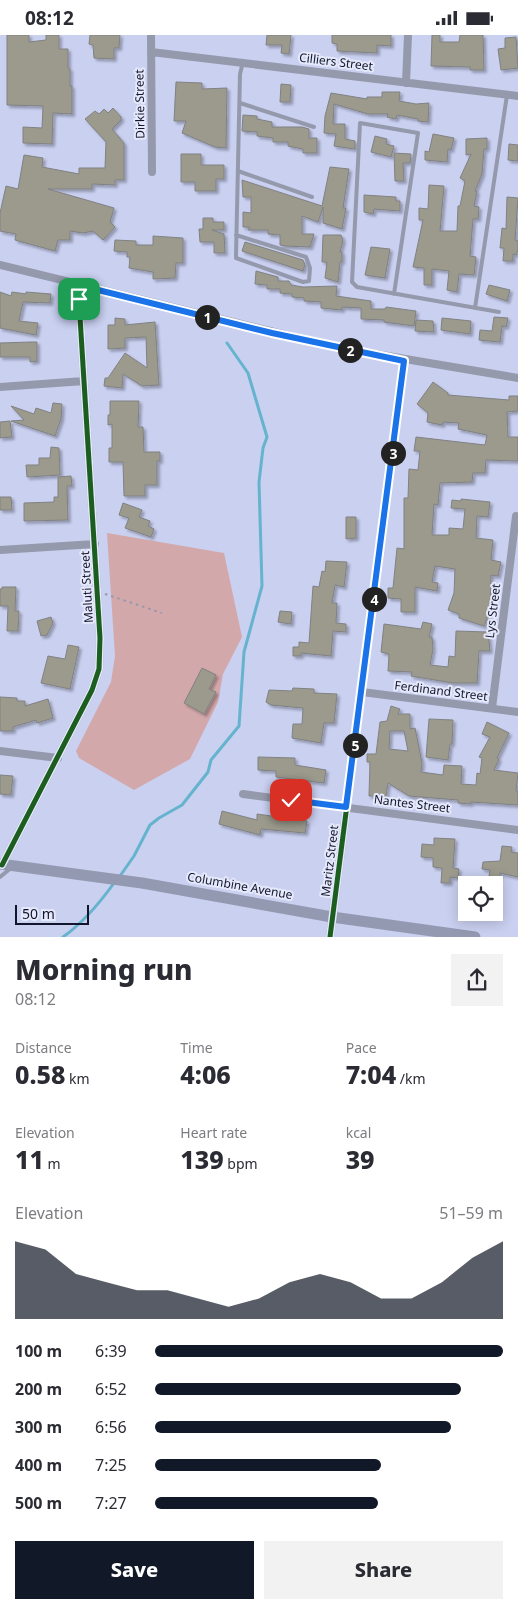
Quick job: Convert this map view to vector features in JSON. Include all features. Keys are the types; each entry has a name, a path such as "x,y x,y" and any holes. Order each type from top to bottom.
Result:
{"main road":[{"name":"Columbine Avenue","path":"5,865 150,884 332,917 475,937"}],"street":[{"name":"Dirkie Street","path":"151,35 152,172"},
{"path":"406,83 408,35"},
{"name":"Cilliers Street","path":"151,53 518,96"},
{"path":"0,265 282,335 404,361 518,377"},
{"name":"Maluti Street","path":"5,865 84,709 99,669 98,593 78,285"},
{"name":"Maritz Street","path":"330,937 404,361"},
{"path":"0,387 84,381"},
{"name":"Lys Street","path":"492,708 516,516"},
{"path":"0,550 95,544"},
{"name":"Ferdinand Street","path":"362,692 518,712"},
{"path":"0,751 58,759"},
{"name":"Nantes Street","path":"243,794 518,830"}],"lane":[{"path":"236,235 306,257 310,267 309,281 303,282 239,260 236,255 236,235 240,103 240,74 244,63"},
{"path":"475,308 507,95"},
{"path":"240,103 314,127"},
{"path":"394,294 418,133 360,123 352,282 357,287 394,294 499,312"},
{"path":"238,171 312,197"},
{"path":"0,877 5,865"}],"path":[{"path":"98,593 111,594 162,613"}],"shaded area":[{"path":"107,533 224,553 242,637 223,674 218,702 190,759 134,790 79,758 76,751 111,682 115,656"}],"building":[{"path":"7,35 29,35 29,42 46,40 46,35 59,35 59,49 68,49 68,68 70,69 70,86 72,86 72,114 53,113 52,144 23,143 23,127 42,128 43,106 7,105"},
{"path":"90,35 120,35 119,48 114,48 114,59 94,58 93,45 89,44"},
{"path":"267,35 291,35 289,54 281,53 282,45 266,45"},
{"path":"332,35 391,35 391,46 377,45 377,53 337,51 337,44 332,43"},
{"path":"432,35 440,35 440,42 459,42 460,35 483,35 484,70 470,70 470,67 431,66"},
{"path":"516,37 518,68 501,70 498,49 505,48 505,38"},
{"path":"176,82 202,83 202,89 227,88 226,148 215,147 182,133 186,121 174,121"},
{"path":"281,84 291,85 290,102 280,102"},
{"path":"382,92 400,92 399,101 416,104 429,103 428,122 397,115 396,119 387,117 388,114 368,114 334,104 333,124 345,124 345,139 355,141 355,149 334,146 336,134 324,133 325,116 331,93 367,99 367,97 382,97"},
{"path":"113,108 121,117 121,120 112,129 124,143 124,180 115,180 115,185 92,184 92,189 48,189 114,208 110,222 115,227 103,240 93,231 83,233 70,231 70,240 58,240 55,251 15,240 16,234 0,231 0,213 6,186 18,189 24,155 43,158 42,167 79,174 79,168 105,168 106,142 85,119 95,111 99,114 104,109 108,113"},
{"path":"243,115 257,116 257,119 272,122 272,127 302,127 309,129 309,138 317,138 317,153 303,153 303,149 288,146 288,142 273,142 273,138 257,136 257,132 242,131"},
{"path":"433,134 454,138 451,150 448,149 447,162 425,160 425,151 429,152"},
{"path":"375,136 387,139 386,144 394,146 391,157 371,152"},
{"path":"487,138 487,149 484,149 482,174 475,191 477,191 474,206 479,207 478,219 473,219 470,256 476,257 474,275 459,274 457,292 447,290 449,271 432,269 432,285 424,285 424,268 413,267 423,220 419,220 419,208 428,209 429,185 444,186 440,231 457,231 458,206 460,206 465,181 460,178 471,154 466,155 466,139"},
{"path":"509,144 518,145 518,161 508,160"},
{"path":"394,153 411,154 410,163 403,163 404,181 395,181"},
{"path":"181,154 201,154 201,165 224,165 224,179 216,179 216,191 195,191 195,182 181,182"},
{"path":"330,167 349,169 343,208 346,208 342,229 323,223 323,207 318,222 302,216 302,234 314,234 310,247 280,245 280,235 268,234 268,230 248,230 250,227 243,227 243,212 251,213 251,197 243,197 242,180 322,206"},
{"path":"364,195 396,197 396,201 400,201 400,211 374,209 373,214 364,212"},
{"path":"507,197 518,198 515,240 518,241 518,250 516,255 513,254 513,261 503,261 504,248 500,248 502,228 506,229"},
{"path":"203,218 213,218 213,222 224,222 224,230 212,230 224,234 225,253 214,253 214,242 200,242 199,229 203,229"},
{"path":"323,235 341,235 343,240 340,252 342,252 342,262 340,262 338,282 325,278 327,262 322,262"},
{"path":"153,236 183,238 183,263 176,263 175,278 153,279 153,272 129,268 130,257 127,257 127,252 114,251 115,240 136,241 136,245 153,245"},
{"path":"245,242 303,260 305,265 303,271 242,251"},
{"path":"371,247 390,249 385,278 365,275"},
{"path":"256,271 278,277 278,281 289,281 291,285 303,287 337,286 336,296 371,301 371,309 385,309 386,307 416,311 414,326 384,322 384,320 361,319 361,308 342,307 342,310 321,308 321,302 304,301 304,298 292,297 292,294 280,293 280,289 267,289 267,285 255,284"},
{"path":"489,285 510,290 507,301 486,294"},
{"path":"0,292 11,296 12,292 51,294 50,303 23,302 19,321 38,323 36,335 0,328"},
{"path":"494,317 508,318 506,327 502,326 500,342 479,340 480,330 492,331"},
{"path":"115,318 125,319 125,325 155,322 159,385 142,386 123,374 122,388 104,386 105,378 108,378 125,353 147,368 146,337 125,338 125,348 108,349 108,325 115,325"},
{"path":"442,318 471,321 470,334 441,330"},
{"path":"416,320 433,321 434,332 415,331"},
{"path":"37,342 37,361 30,362 30,357 0,357 0,343"},
{"path":"433,382 448,393 448,395 509,400 509,396 518,396 518,411 507,412 508,437 518,437 518,461 486,460 485,473 473,473 472,482 440,483 438,505 434,504 432,535 449,535 449,528 463,529 465,509 451,508 452,500 490,502 488,517 477,516 476,538 493,540 491,560 501,562 498,576 491,575 490,610 484,626 459,618 459,614 448,610 454,593 455,569 435,566 432,582 438,583 437,591 415,587 415,612 401,612 401,599 388,598 388,588 393,588 397,548 404,549 404,498 408,498 409,469 418,470 420,451 414,451 416,437 485,445 487,435 458,429 459,423 443,422 442,425 427,422 428,413 417,404"},
{"path":"110,401 139,401 138,427 143,427 144,452 160,452 160,461 157,461 157,485 145,485 145,496 124,496 123,462 109,462 109,448 112,448 112,424 108,425"},
{"path":"53,403 62,404 61,419 55,436 11,421 24,420 11,406 34,414 36,408 51,413"},
{"path":"10,421 12,437 0,438 0,422"},
{"path":"51,447 59,448 60,475 27,477 26,465 39,465 39,458 50,458"},
{"path":"71,476 72,486 67,486 68,520 24,521 24,503 54,502 54,497 58,497 58,477"},
{"path":"0,497 11,497 12,510 0,510"},
{"path":"123,503 142,510 139,517 150,521 148,526 154,529 151,537 125,528 129,518 119,515"},
{"path":"346,517 356,517 356,538 346,539"},
{"path":"326,561 347,562 344,587 335,585 332,603 337,603 336,623 346,624 346,632 333,631 331,656 301,653 301,656 293,656 293,647 299,647 299,642 309,643 313,586 319,587 322,571 325,572"},
{"path":"2,587 16,587 15,611 19,611 18,631 7,631 8,606 0,606 0,589"},
{"path":"280,611 292,612 291,624 278,622"},
{"path":"51,617 53,623 47,635 41,636 37,621"},
{"path":"423,622 432,624 429,637 432,637 433,649 430,665 448,667 449,656 455,657 456,631 488,632 490,651 479,651 477,683 453,683 411,676 412,672 388,671 389,654 381,652 384,624 421,629"},
{"path":"68,645 79,647 70,689 41,683 48,656 65,659"},
{"path":"202,668 216,675 209,689 216,692 204,714 184,703"},
{"path":"293,688 314,689 314,693 337,694 334,723 324,723 321,743 292,738 293,724 302,724 303,708 271,705 266,702 269,690 292,691"},
{"path":"0,697 17,698 17,701 25,701 25,706 48,699 53,718 37,723 36,720 13,727 13,731 0,731"},
{"path":"391,706 400,709 398,714 410,714 410,729 415,728 422,763 421,772 443,775 444,765 462,766 461,784 476,785 477,773 480,774 482,758 479,757 490,737 482,734 487,722 509,733 497,758 499,759 494,770 518,773 516,791 518,791 518,805 458,803 458,800 409,796 388,783 386,796 369,796 370,762 367,762 367,754 376,754 380,722 387,721","holes":["390,731 404,731 408,751 389,749"]},
{"path":"429,719 453,720 452,744 450,744 448,760 426,757"},
{"path":"258,757 295,758 295,765 326,770 324,783 276,777 276,771 258,770"},
{"path":"0,775 13,776 11,795 0,794"},
{"path":"222,811 257,820 257,814 307,821 305,833 261,829 260,835 219,824"},
{"path":"434,838 455,839 453,868 459,869 458,878 450,877 450,883 441,883 442,868 433,867 433,858 421,857 422,844 434,845"},
{"path":"502,846 512,847 511,852 518,853 518,877 500,873 500,876 489,876 490,870 482,869 483,862 500,861"}],"waterway":[{"path":"120,876 134,856 150,825 182,805 208,772 211,760 239,726 244,652 262,586 259,482 263,448 267,437 248,373 227,343"},
{"path":"63,937 91,912 114,883"}],"cycle path":[{"path":"2,865 92,690 99,669 100,638 78,285"},
{"path":"330,937 404,361"}],"route":[{"path":"79,299 78,285 272,333 404,361 346,807 291,800"}]}
